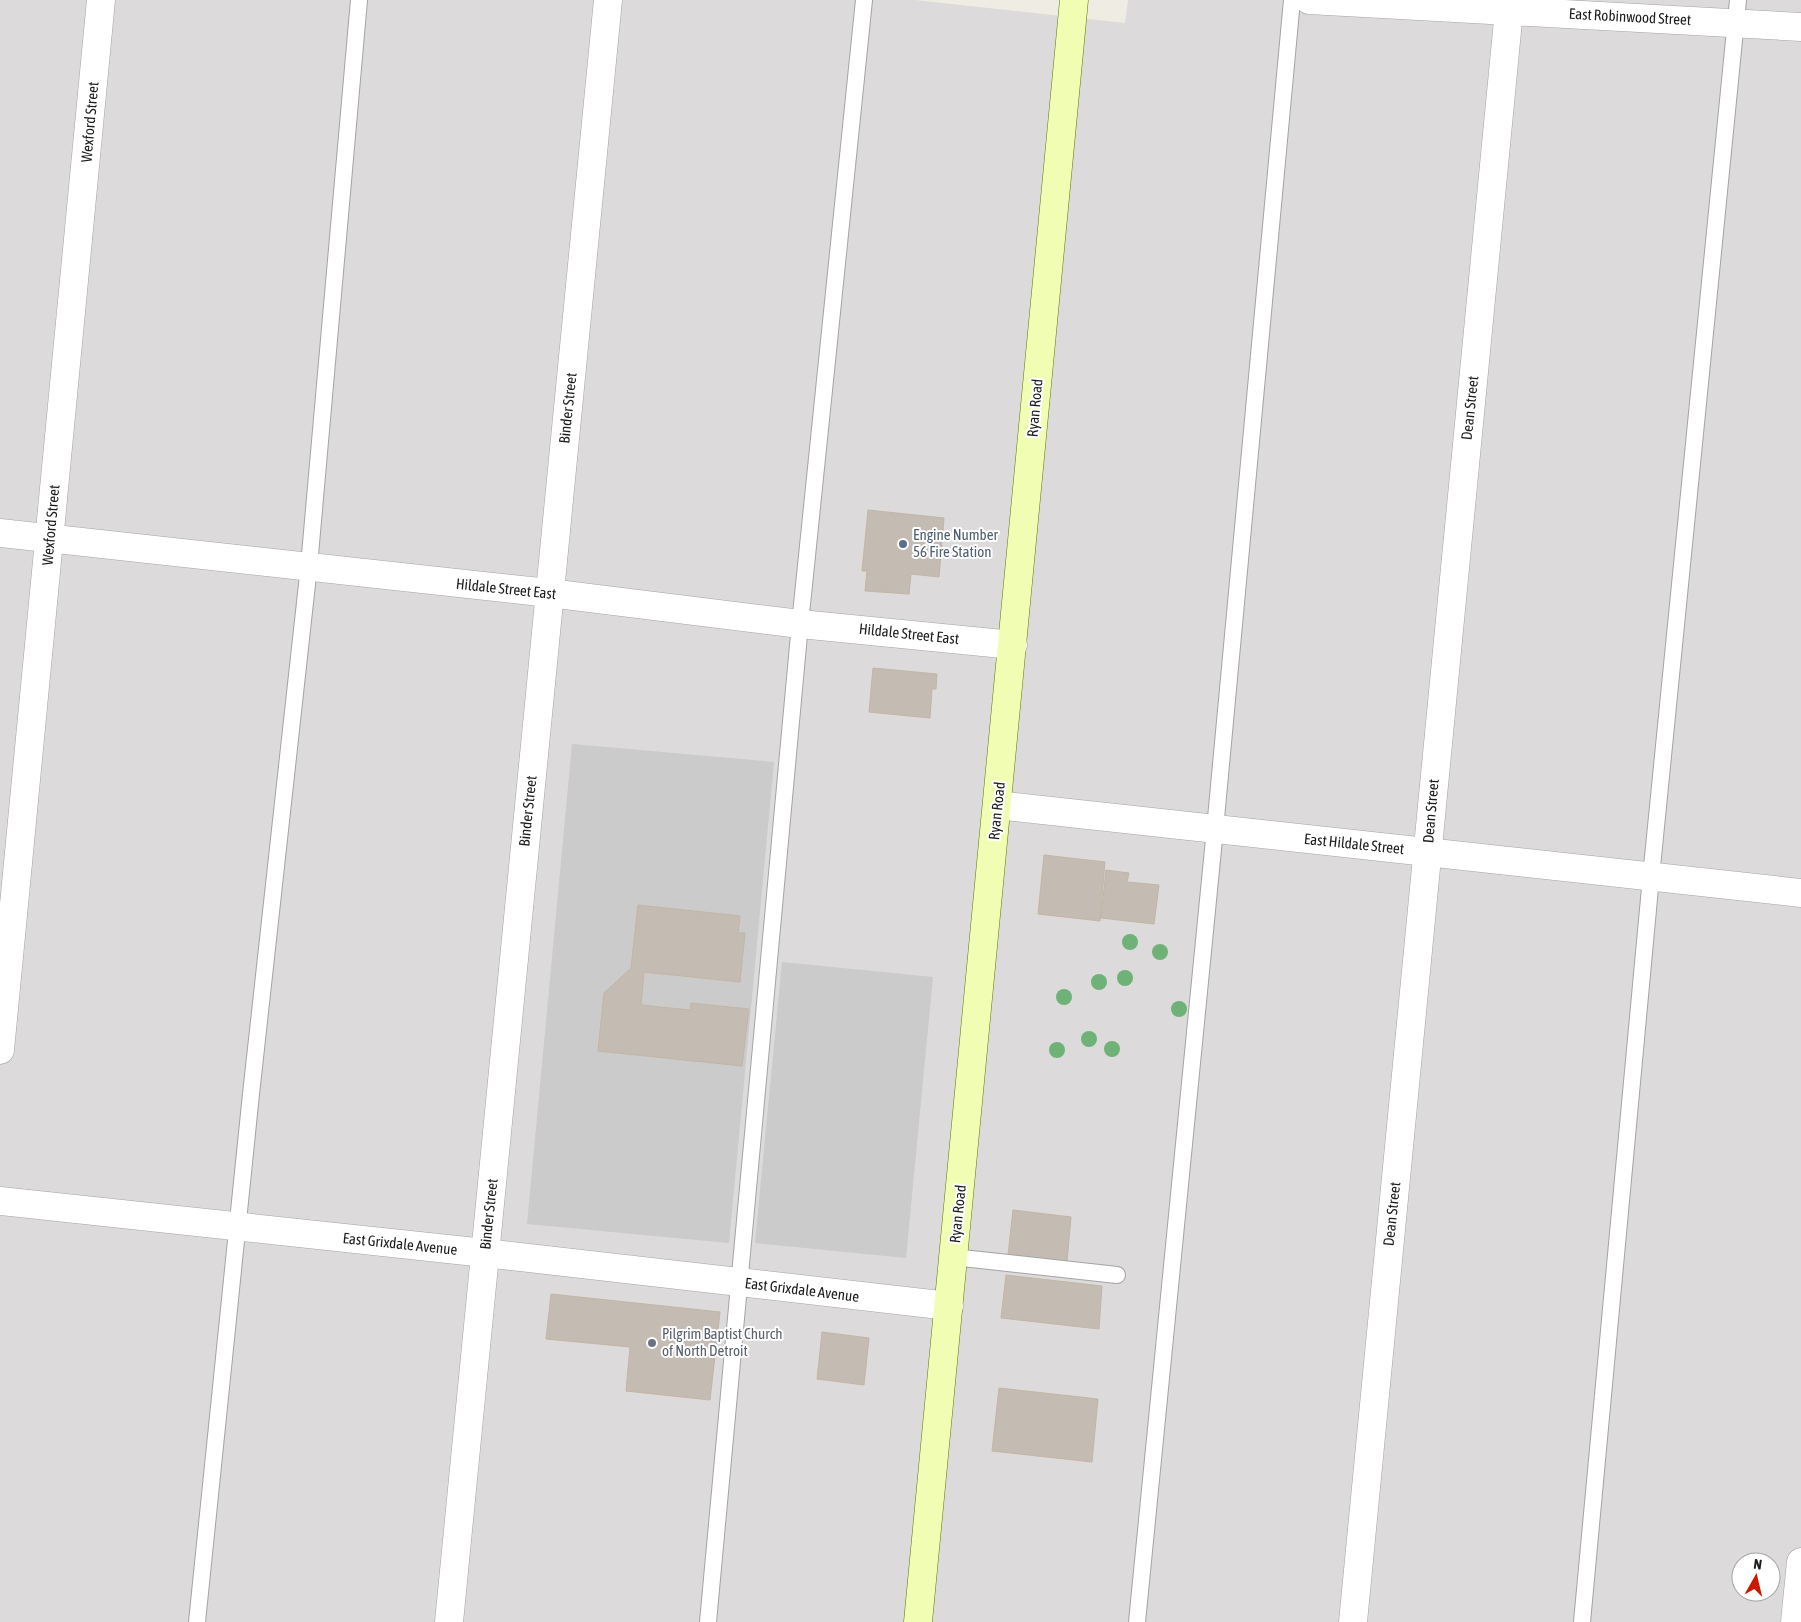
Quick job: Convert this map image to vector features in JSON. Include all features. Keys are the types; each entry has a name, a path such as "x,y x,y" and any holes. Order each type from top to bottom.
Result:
{"street":[{"name":"Wexford Street","path":"0,1050 101,0"},
{"name":"Binder Street","path":"449,1622 608,0"},
{"name":"Ryan Road","path":"918,1622 1074,0"},
{"name":"East Robinwood Street","path":"1309,0 1737,12 1801,27"},
{"name":"Dean Street","path":"1353,1622 1509,5"},
{"name":"Hildale Street East","path":"0,533 549,593 800,624 1013,644"},
{"name":"East Hildale Street","path":"997,805 1801,893"},
{"name":"East Grixdale Avenue","path":"0,1201 948,1306"},
{"path":"1795,1622 1801,1562"}],"lane":[{"path":"197,1622 309,566 334,301 359,0"},
{"path":"708,1622 800,624 864,0"},
{"path":"1137,1622 1215,829 1292,0"},
{"path":"1582,1622 1651,877 1737,12"},
{"path":"954,1256 1117,1275"}],"shaded area":[{"path":"0,0 915,0 1125,23 1128,0 1801,0 1801,1622 0,1622"},
{"path":"572,744 774,762 729,1243 527,1224"},
{"path":"782,962 933,977 906,1258 755,1243"}],"building":[{"name":"Engine Number 56 Fire Station","path":"868,510 944,518 939,577 911,574 909,594 865,591 867,571 862,571"},
{"path":"873,668 937,674 936,689 932,689 930,718 869,712"},
{"path":"1044,855 1105,862 1100,921 1038,914"},
{"path":"1106,870 1129,873 1127,882 1159,885 1154,924 1101,918"},
{"path":"638,905 740,916 738,933 745,933 740,982 644,972 641,1005 690,1010 691,1003 749,1009 742,1066 598,1051 604,993 631,968"},
{"path":"1013,1210 1071,1217 1067,1262 1008,1255"},
{"path":"1006,1275 1102,1286 1099,1329 1001,1318"},
{"name":"Pilgrim Baptist Church of North Detroit","path":"551,1294 720,1312 710,1400 626,1391 630,1347 546,1339"},
{"path":"822,1332 869,1338 864,1385 817,1379"},
{"path":"999,1388 1098,1399 1092,1462 992,1451"}],"place":[{"name":"Engine Number 56 Fire Station","path":"903,544"},
{"name":"Pilgrim Baptist Church of North Detroit","path":"652,1343"}]}
